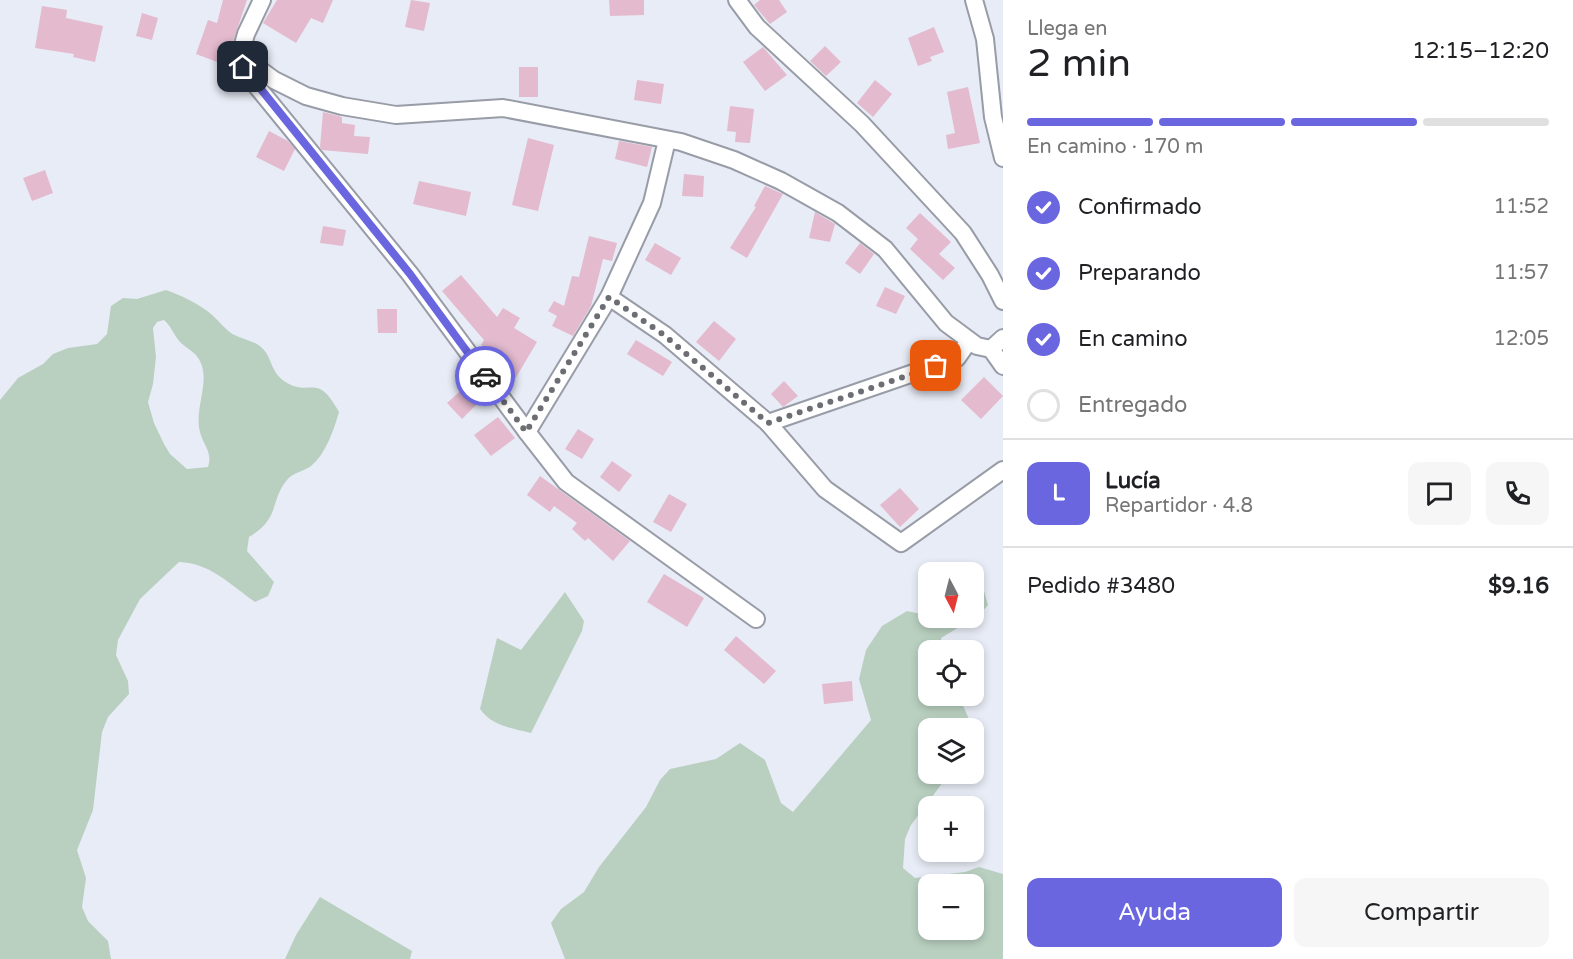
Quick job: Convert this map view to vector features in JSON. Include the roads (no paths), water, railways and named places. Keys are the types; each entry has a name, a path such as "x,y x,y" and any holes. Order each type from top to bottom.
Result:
{"street":[{"path":"262,0 246,34 240,55 243,67 410,274 526,432 566,482 756,619"},
{"path":"737,0 757,27 862,124 963,233 990,275 1003,301"},
{"path":"974,0 985,39 993,117 1003,158"},
{"path":"240,55 274,80 306,96 342,106 396,115 503,108 667,140 734,160 781,181 838,213 885,249 946,323 977,346 997,344 1003,366"},
{"path":"526,432 609,297 651,203 667,140"},
{"path":"609,297 664,335 768,423 825,489 901,543 1003,470"},
{"path":"768,423 957,358 969,341"}]}
